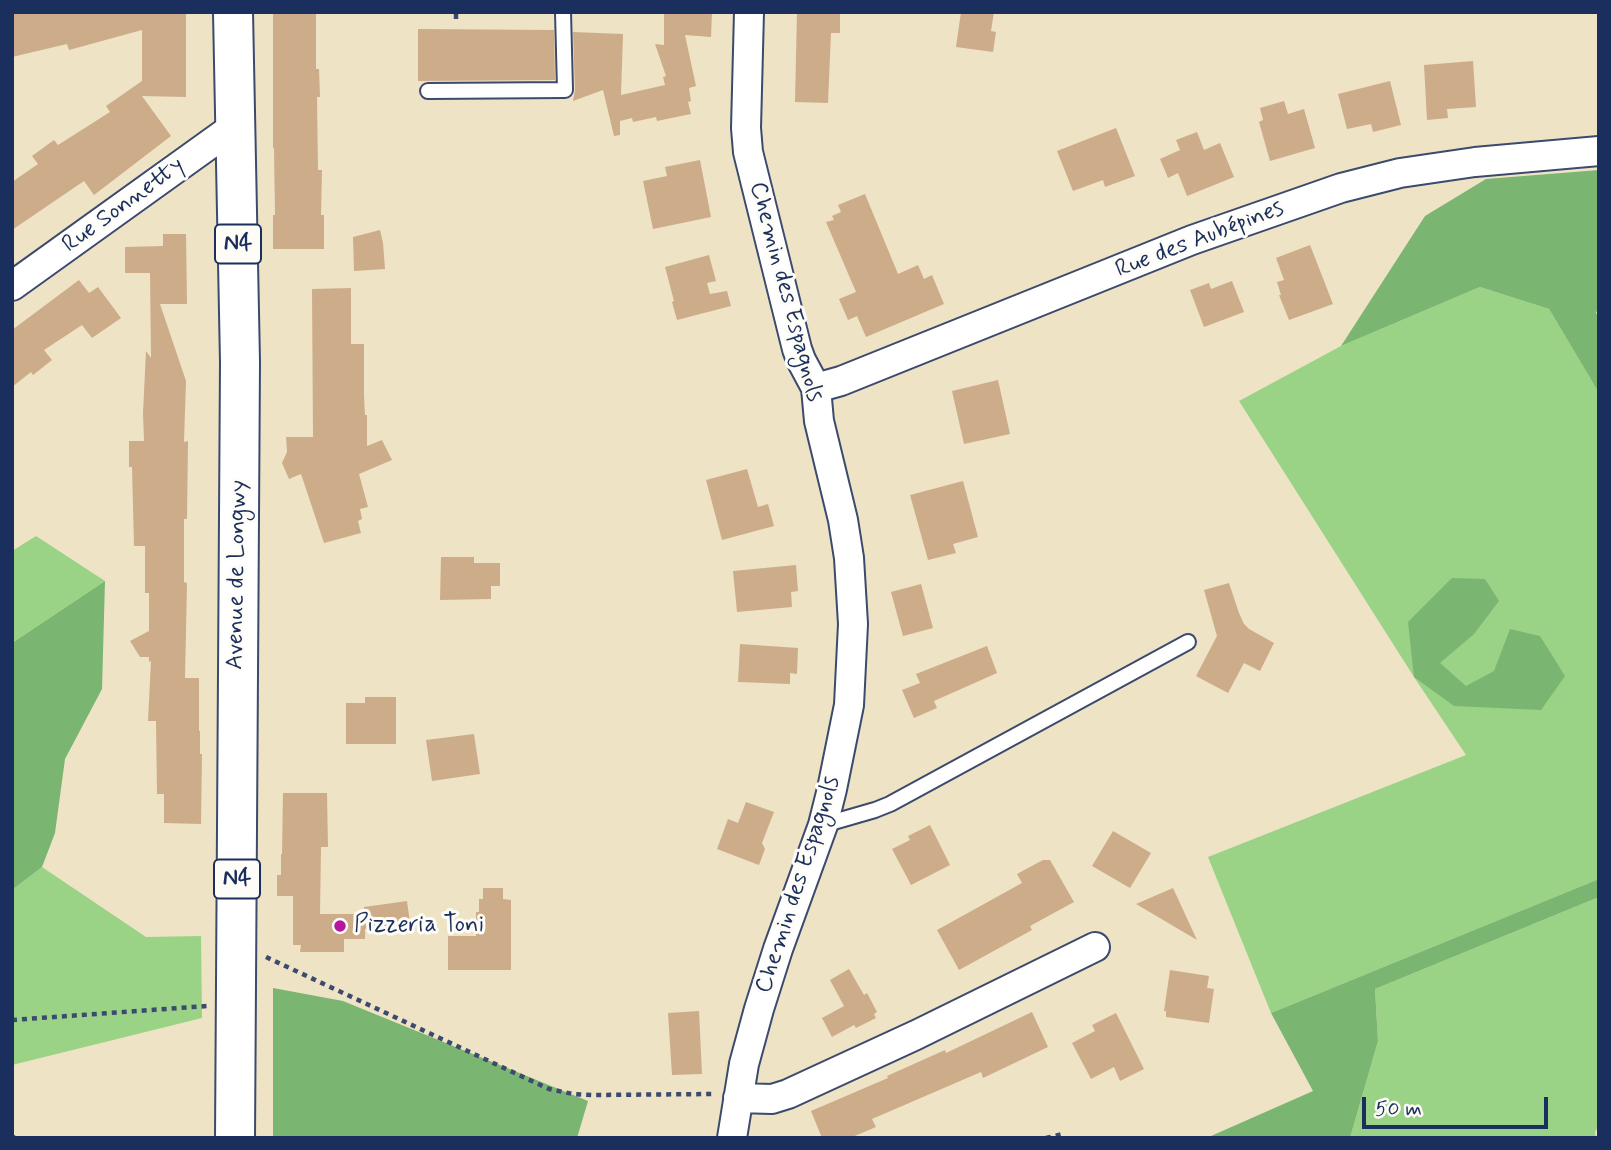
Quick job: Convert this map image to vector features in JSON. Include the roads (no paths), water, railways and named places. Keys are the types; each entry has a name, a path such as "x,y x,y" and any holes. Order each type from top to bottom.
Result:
{"main road":[{"name":"Avenue de Longwy","path":"233,12 240,362 234,1138"}],"street":[{"name":"Chemin des Espagnols","path":"732,1138 744,1064 759,1009 823,825 842,747 849,705 853,624 849,558 843,520 819,421 816,388 797,349 748,152 746,118 749,12"},
{"name":"Rue Sonnetty","path":"12,286 235,126"},
{"name":"Rue des Aubépines","path":"816,388 841,381 1192,240 1341,188 1400,173 1599,150"},
{"path":"738,1098 772,1099 788,1094 1095,947"}],"lane":[{"path":"428,91 565,90 563,12"},
{"path":"823,825 890,804 1188,642"}],"place":[{"name":"Pizzeria Toni","path":"340,926"}]}
